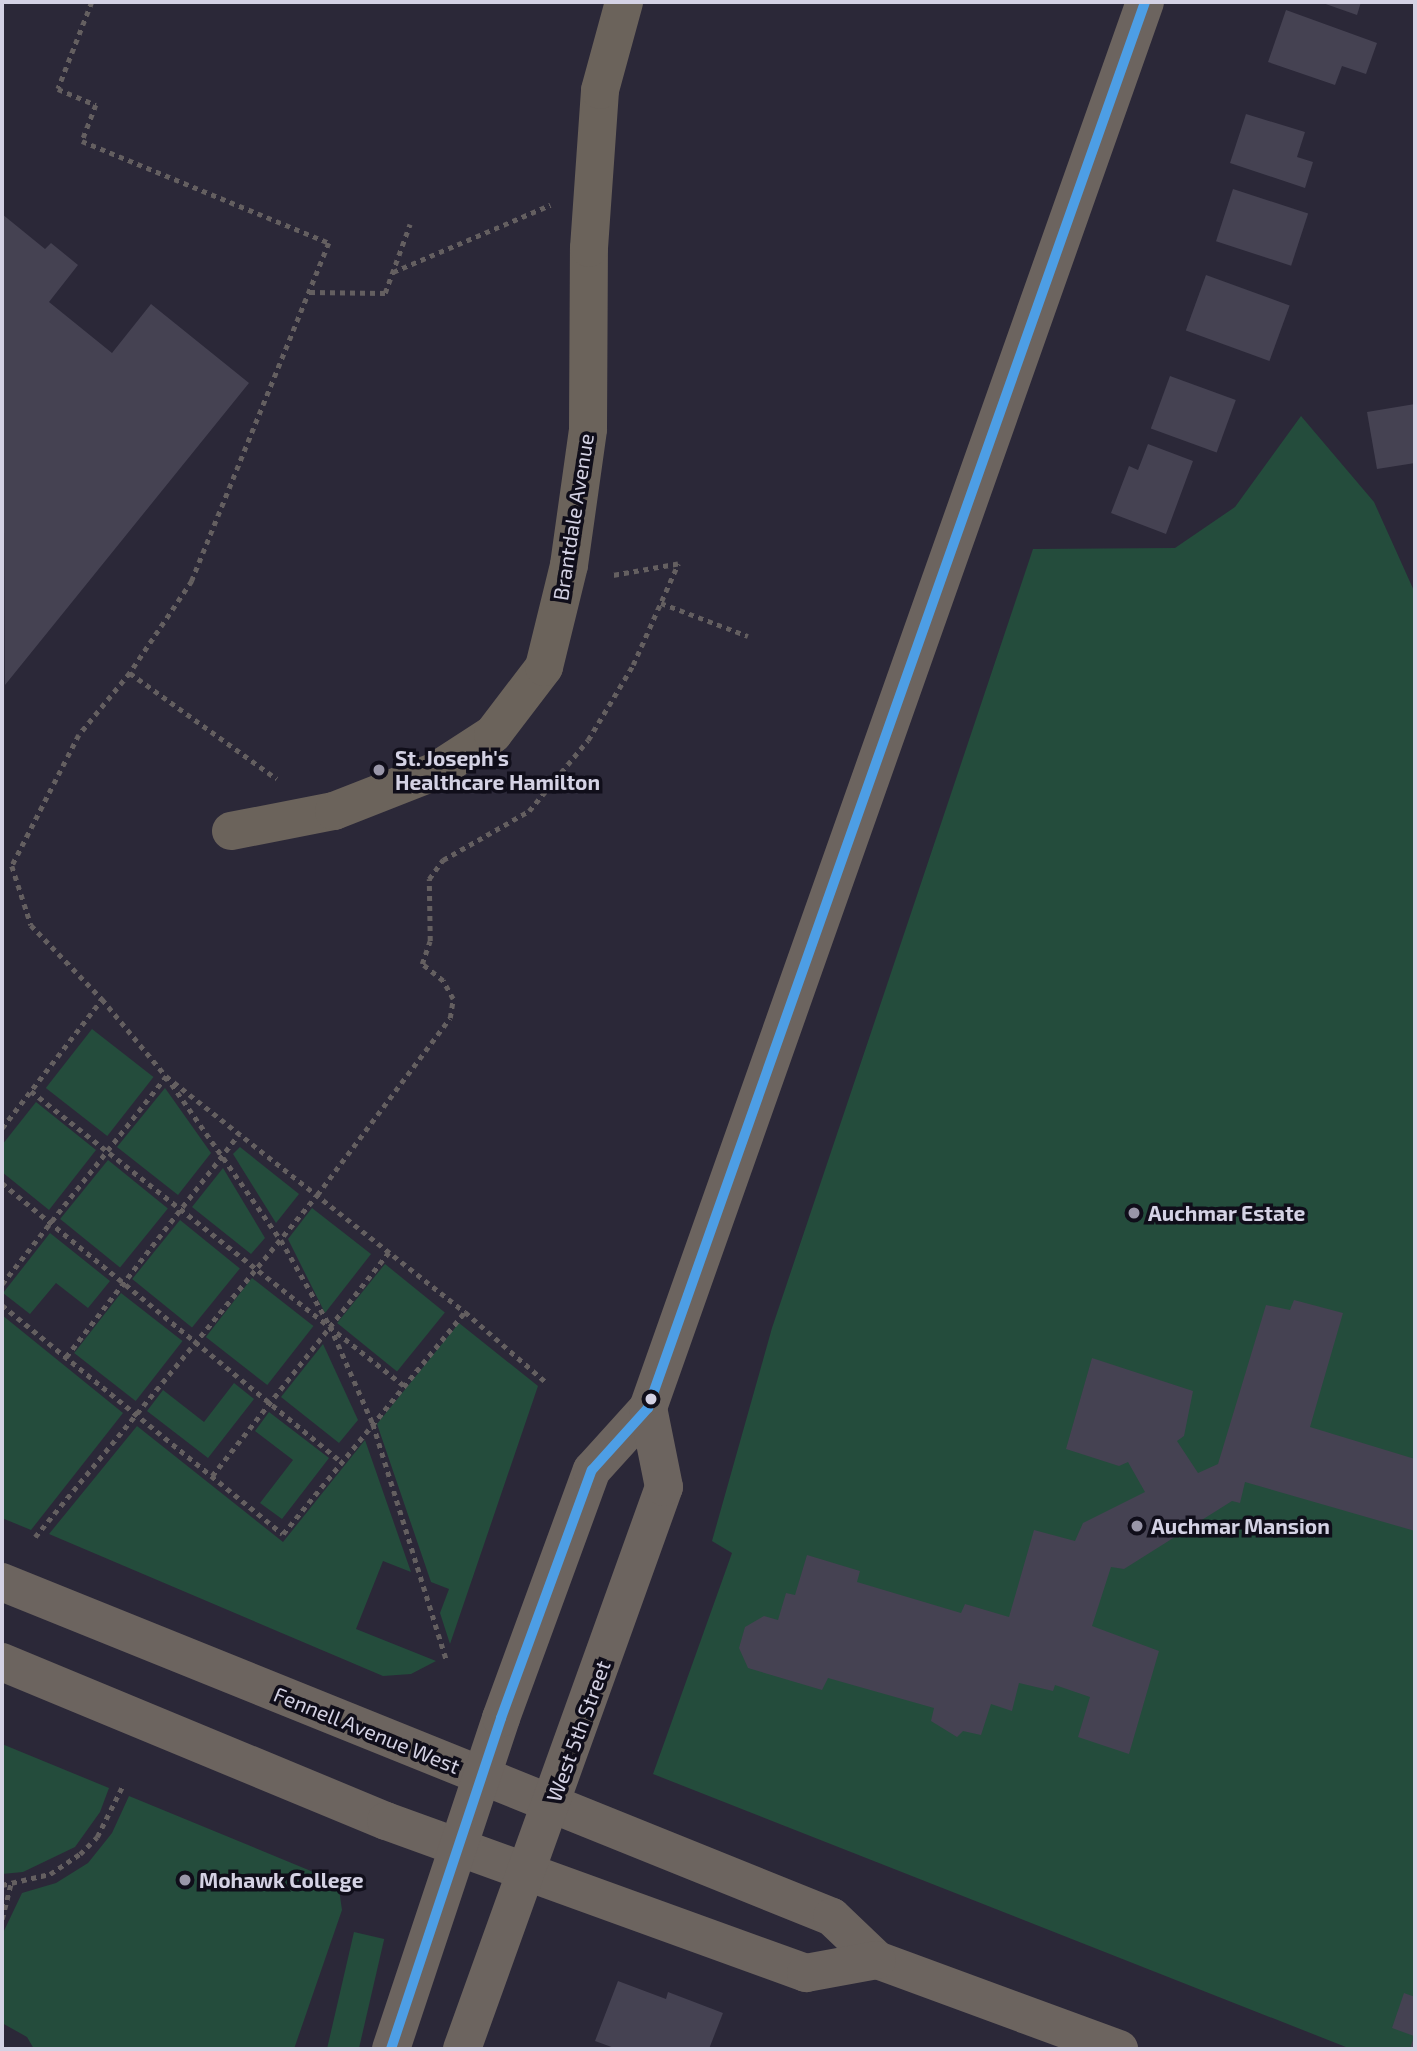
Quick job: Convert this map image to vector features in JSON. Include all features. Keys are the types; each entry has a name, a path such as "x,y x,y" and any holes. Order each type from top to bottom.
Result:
{"main road":[{"path":"391,2049 483,1777 592,1470 648,1408 1145,2"},
{"name":"West 5th Street","path":"462,2049 552,1805 664,1487 648,1408"},
{"name":"Fennell Avenue West","path":"2,1582 832,1917 877,1960 1075,2041 1119,2049"},
{"path":"2,1662 386,1822 461,1846 526,1873 806,1973 877,1960"}],"lane":[{"name":"Brantdale Avenue","path":"231,831 334,811 436,771 494,734 544,667 569,565 588,429 593,188 600,90 624,2"}],"path":[{"path":"92,2 58,89 96,105 82,141 329,243 192,581 130,673 79,735 12,866 31,925 102,999 166,1076 281,1240 330,1326 373,1424 447,1661"},
{"path":"393,272 593,188"},
{"path":"310,292 386,293 410,224"},
{"path":"35,1537 138,1416 317,1195 450,1018 453,999 443,981 422,964 430,941 429,879 443,860 529,811 588,740 632,665 678,564 607,577"},
{"path":"661,603 748,636"},
{"path":"130,673 282,782"},
{"path":"2,1128 102,999"},
{"path":"166,1076 465,1312 547,1383"},
{"path":"2,1284 166,1076"},
{"path":"31,1091 405,1385"},
{"path":"66,1357 239,1134"},
{"path":"2,1183 342,1462"},
{"path":"212,1476 389,1252"},
{"path":"2,1305 283,1534 465,1312"},
{"path":"2,1885 50,1874 80,1854 104,1826 122,1787"},
{"path":"2,1919 11,1884"}],"green space":[{"name":"Auchmar Estate","path":"1301,416 1374,502 1415,593 1415,2049 1351,2049 653,1774 732,1553 712,1541 772,1328 1033,549 1175,548 1235,507"},
{"path":"92,1029 153,1077 107,1136 46,1088"},
{"path":"165,1088 211,1153 178,1195 117,1147"},
{"path":"36,1102 96,1150 49,1210 2,1172 2,1145"},
{"path":"240,1147 299,1194 276,1223 233,1154"},
{"path":"108,1160 168,1208 120,1268 60,1219"},
{"path":"223,1168 265,1238 251,1254 192,1207"},
{"path":"312,1208 371,1254 325,1313 288,1239"},
{"path":"180,1220 240,1268 192,1328 132,1279"},
{"path":"50,1233 110,1281 88,1308 56,1283 30,1314 3,1293"},
{"path":"385,1264 445,1312 397,1372 337,1323"},
{"path":"252,1278 313,1326 267,1385 206,1337"},
{"path":"121,1293 182,1341 136,1401 74,1353"},
{"path":"2,1315 123,1413 31,1530 2,1518"},
{"path":"459,1323 538,1386 450,1644 440,1613 449,1589 431,1582 377,1424"},
{"path":"323,1344 358,1420 339,1443 281,1397"},
{"path":"234,1383 254,1399 208,1458 147,1411 163,1390 204,1422"},
{"path":"269,1412 329,1458 282,1519 260,1503 293,1460 255,1431"},
{"path":"137,1426 283,1542 365,1440 411,1572 383,1561 356,1629 436,1661 411,1674 383,1676 49,1534"},
{"path":"2,1744 109,1788 100,1812 75,1847 23,1872 2,1874"},
{"name":"Mohawk College","path":"129,1796 323,1876 339,1889 342,1910 294,2049 34,2049 27,2037 2,2023 2,1935 22,1893 56,1883 88,1863 112,1833"},
{"path":"354,1932 384,1939 359,2049 327,2049"}],"building":[{"path":"1320,2 1361,2 1357,15"},
{"path":"1286,10 1377,43 1366,74 1342,66 1335,85 1268,62"},
{"path":"1246,114 1305,132 1297,157 1313,162 1305,188 1230,163"},
{"path":"1233,189 1308,213 1291,266 1216,241"},
{"path":"2,214 45,249 51,243 78,265 49,302 112,353 151,304 249,383 5,685"},
{"path":"1206,275 1290,305 1269,361 1186,330"},
{"path":"1170,376 1236,400 1217,453 1151,429"},
{"path":"1415,404 1415,463 1377,469 1367,412"},
{"path":"1148,444 1193,461 1166,534 1111,513 1129,466 1138,470"},
{"name":"Auchmar Mansion","path":"1294,1300 1343,1313 1310,1427 1415,1459 1415,1531 1245,1482 1240,1503 1232,1501 1124,1569 1111,1567 1092,1626 1159,1651 1129,1754 1078,1737 1090,1697 1055,1685 1053,1691 1019,1683 1012,1711 991,1704 981,1735 963,1731 957,1737 931,1721 934,1708 828,1678 822,1690 748,1668 739,1648 745,1627 764,1616 778,1620 786,1593 795,1595 807,1555 860,1571 857,1582 961,1613 965,1604 1009,1617 1034,1530 1075,1541 1083,1523 1145,1492 1128,1462 1119,1466 1066,1449 1092,1358 1193,1391 1184,1436 1177,1441 1198,1473 1218,1464 1266,1305 1290,1310"},
{"path":"618,1981 666,1999 668,1992 723,2013 709,2049 617,2049 595,2041"},
{"path":"1404,1993 1415,1997 1415,2049 1410,2049 1414,2036 1392,2028"}],"transit line":[{"path":"391,2049 501,1718 592,1470 648,1408 1145,2"}],"place":[{"name":"St. Joseph's Healthcare Hamilton","path":"379,770"},
{"name":"Auchmar Estate","path":"1134,1213"},
{"name":"Auchmar Mansion","path":"1137,1526"},
{"name":"Mohawk College","path":"185,1880"}]}
